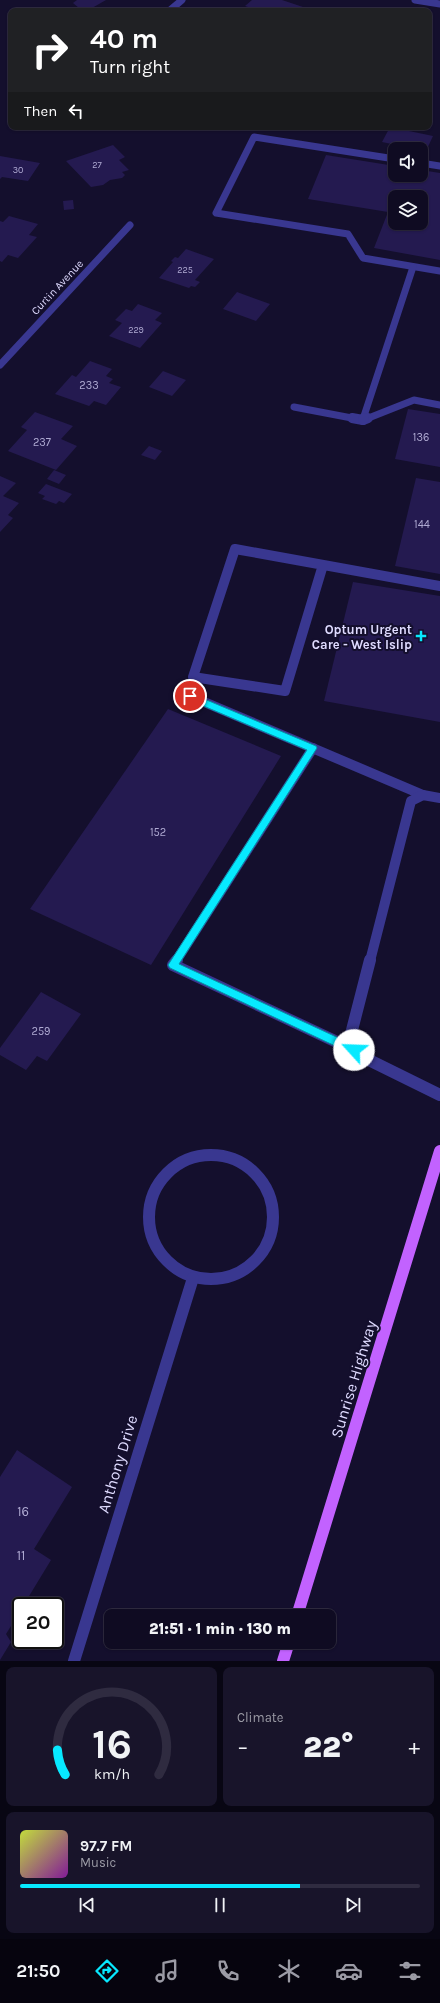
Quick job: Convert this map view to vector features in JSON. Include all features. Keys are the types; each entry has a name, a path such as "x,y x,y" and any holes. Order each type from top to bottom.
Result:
{"main road":[{"name":"Sunrise Highway","path":"298,1609 440,1151"},
{"path":"283,1661 287,1649"}],"street":[{"path":"173,8 182,0"},
{"path":"415,0 440,4"},
{"path":"388,158 254,137 216,213 348,234 363,258 440,271"},
{"path":"428,164 440,166"},
{"name":"Curtin Avenue","path":"0,365 130,225"},
{"path":"363,420 413,267"},
{"path":"294,407 363,420 414,400 440,405"},
{"path":"323,565 285,691 193,677 235,549 440,586"},
{"path":"190,696 423,795 440,798"},
{"path":"313,748 173,965 354,1050 369,1060 440,1094"},
{"path":"354,1050 351,1034 411,802 423,795"},
{"path":"204,1156 228,1157 250,1168 267,1186 274,1208 273,1233 262,1255 243,1271 218,1279 193,1278 170,1266 154,1247 147,1223 150,1199 162,1178 181,1163 204,1156"},
{"name":"Anthony Drive","path":"74,1661 193,1278"}],"building":[{"path":"77,0 106,0 92,8 79,8 73,3"},
{"path":"252,0 282,0 306,8 247,8 248,7 245,6"},
{"path":"388,130 404,130 433,136 428,147 428,142 388,142 388,143 382,142"},
{"path":"113,145 125,157 119,160 129,170 122,172 125,175 122,178 110,180 103,185 91,187 66,161"},
{"path":"326,155 388,165 388,182 428,182 428,171 440,173 440,260 374,248 388,212 308,199"},
{"path":"0,156 40,163 28,181 2,177 0,179"},
{"path":"73,200 74,209 64,210 63,201"},
{"path":"9,216 38,224 29,235 37,237 18,258 8,255 2,262 0,261 0,221 3,222"},
{"path":"186,249 214,259 195,280 200,282 195,287 191,286 189,288 159,278 173,262 171,261 175,257 178,258"},
{"path":"237,292 270,304 256,321 223,309"},
{"path":"138,304 162,313 155,320 162,323 140,348 109,336 122,323 115,320 126,309 132,311"},
{"path":"90,361 112,369 106,376 113,379 109,383 121,387 106,405 94,401 89,406 55,394 72,375 76,377"},
{"path":"163,371 186,380 172,396 149,387"},
{"path":"408,409 440,414 440,467 395,459"},
{"path":"35,412 73,426 61,439 77,446 56,470 8,451 27,430 21,427"},
{"path":"149,446 162,451 155,460 141,455"},
{"path":"54,470 66,475 59,484 47,479"},
{"path":"0,476 16,483 3,496 19,503 8,515 13,518 0,532"},
{"path":"416,478 440,482 440,574 395,566"},
{"path":"46,484 72,494 64,503 59,501 56,504 42,499 45,496 38,493"},
{"path":"353,582 440,596 440,722 324,701"},
{"path":"168,709 281,756 151,965 30,909"},
{"path":"41,992 81,1014 47,1061 37,1056 26,1070 0,1055 0,1048"},
{"path":"17,1450 72,1487 34,1549 51,1560 28,1597 12,1597 12,1624 6,1634 11,1642 0,1660 0,1477"}],"place":[{"name":"Optum Urgent Care - West Islip","path":"421,636"}],"route":[{"path":"190,696 313,748 173,965 354,1050"}]}
